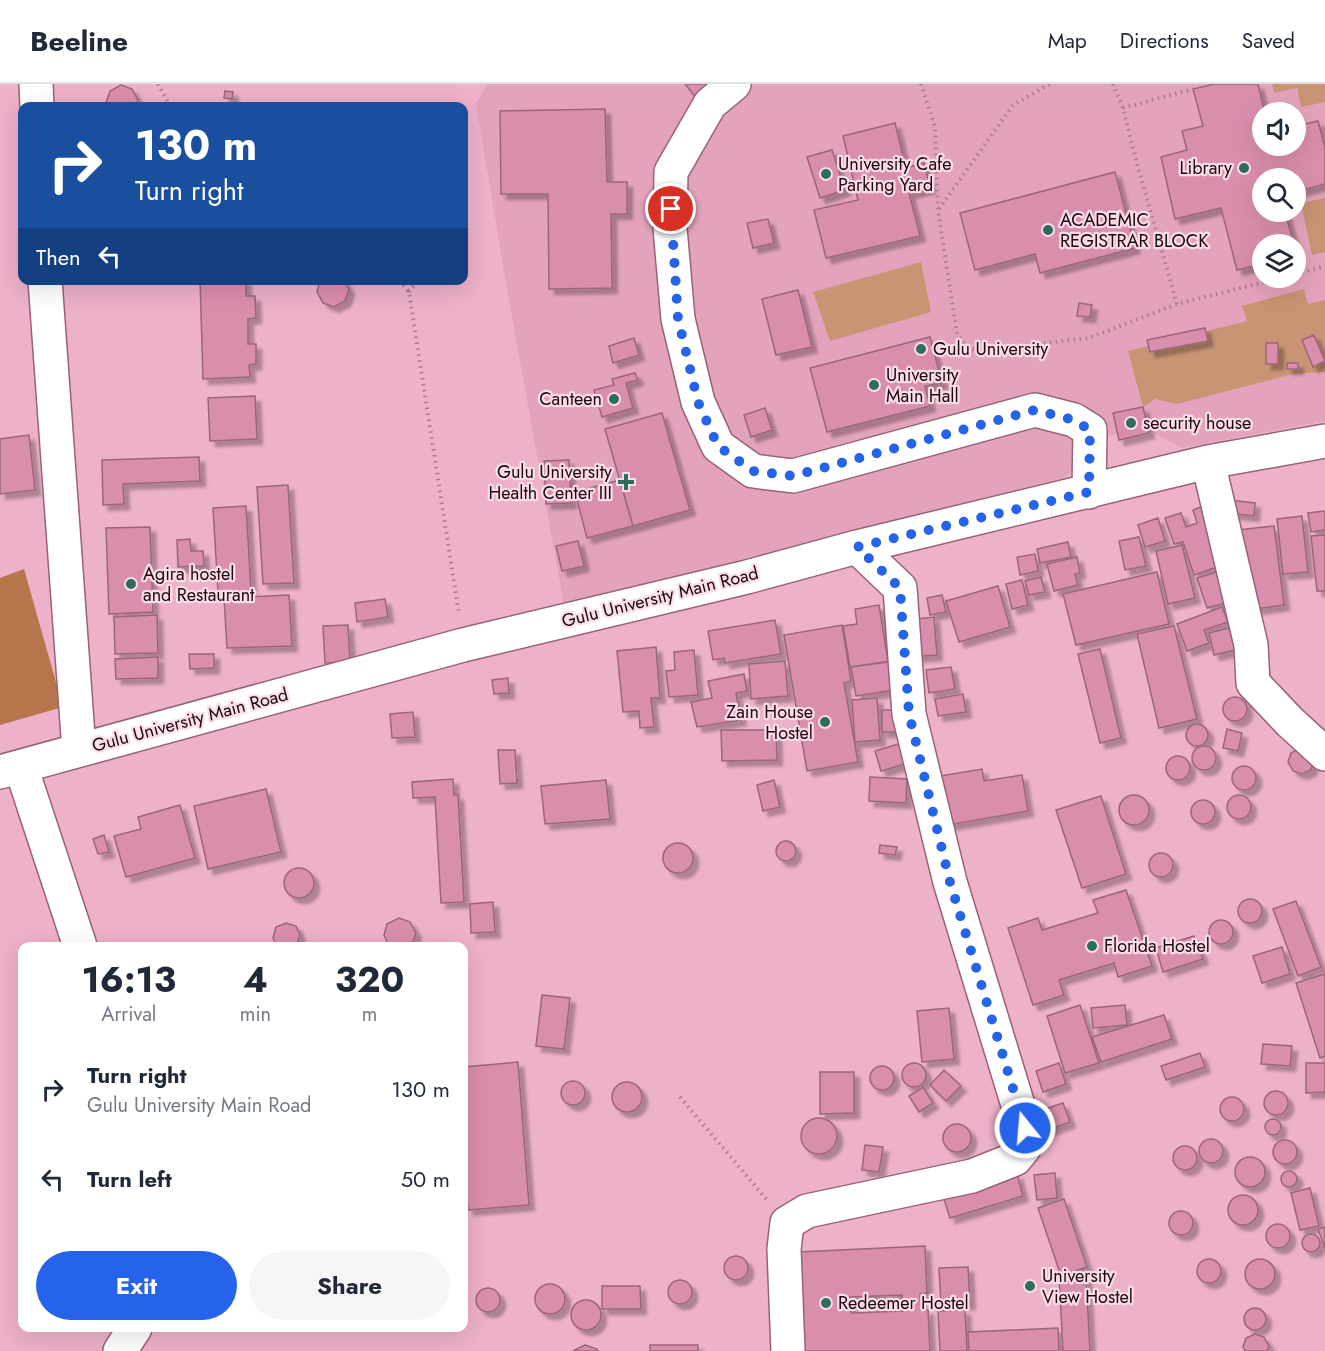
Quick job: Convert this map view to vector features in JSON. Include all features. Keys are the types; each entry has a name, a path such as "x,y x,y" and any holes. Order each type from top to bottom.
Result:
{"street":[{"path":"36,84 37,102"},
{"path":"734,84 710,104 671,172 670,228 678,319 698,402 718,446 753,471 793,476 1035,410 1074,420 1090,430 1089,492"},
{"path":"45,285 79,750"},
{"name":"Gulu University Main Road","path":"11,770 463,645 1208,462 1325,441"},
{"path":"1208,462 1251,645 1253,683 1325,754"},
{"path":"788,1351 784,1249 787,1223 807,1211 972,1176 1015,1159 1024,1148 1025,1128 950,882 909,714 900,588 857,547"},
{"path":"11,770 78,942"},
{"path":"120,1351 132,1332"}],"path":[{"path":"158,84 168,102"},
{"path":"921,84 935,127 938,210 957,334 966,345 978,351 1089,339 1177,304 1252,285"},
{"path":"938,210 1013,105 1050,84"},
{"path":"1113,84 1123,108 1177,304"},
{"path":"1123,108 1193,89"},
{"path":"1306,271 1325,266"},
{"path":"404,285 409,292 463,645"},
{"path":"409,292 414,285"},
{"path":"680,1096 787,1223"}],"shaded area":[{"name":"Gulu University","path":"488,84 1325,84 1325,421 1181,448 1143,427 1093,440 1066,477 564,605 476,103"},
{"path":"1272,84 1325,84 1325,102 1306,106 1306,102 1300,102 1297,88 1274,93"},
{"path":"1325,198 1325,252 1312,255 1305,222 1306,202"},
{"path":"921,262 931,312 830,341 813,292"},
{"path":"1304,289 1308,304 1325,300 1325,372 1293,374 1177,404 1155,399 1143,407 1128,351 1247,321 1242,306"},
{"path":"24,569 63,707 0,725 0,578"}],"building":[{"path":"685,84 717,84 698,100"},
{"name":"Library","path":"1214,84 1258,84 1262,102 1252,102 1252,156 1306,156 1306,124 1318,121 1325,148 1325,184 1306,189 1306,168 1252,168 1252,222 1288,222 1291,234 1252,234 1252,267 1237,270 1221,208 1175,219 1161,157 1187,150 1182,131 1203,126 1193,89"},
{"path":"121,85 132,89 137,102 106,102 110,91"},
{"path":"225,91 233,92 232,99 224,98"},
{"path":"605,109 607,182 627,182 627,214 611,214 612,288 549,289 548,194 501,194 500,111"},
{"path":"895,123 906,168 924,163 930,188 909,193 920,236 826,258 814,210 858,200 843,136"},
{"name":"University Cafe Parking Yard","path":"832,150 845,190 820,198 807,157"},
{"name":"ACADEMIC REGISTRAR BLOCK","path":"1115,172 1135,248 1040,273 1035,254 975,270 960,213"},
{"path":"768,219 774,243 753,248 747,223"},
{"path":"200,285 246,285 246,296 255,296 256,318 248,319 248,344 256,344 256,364 249,365 250,377 203,379"},
{"path":"319,285 347,285 349,289 345,301 334,307 323,303 317,292"},
{"path":"798,290 812,347 776,355 762,299"},
{"path":"1079,303 1092,305 1090,317 1077,316"},
{"path":"1205,328 1208,341 1150,352 1147,340"},
{"path":"1314,335 1325,361 1313,367 1302,340"},
{"name":"University Main Hall","path":"930,337 942,383 925,386 930,406 827,432 810,368"},
{"name":"Canteen","path":"634,338 639,355 613,363 609,346"},
{"path":"1266,343 1278,343 1278,364 1266,364"},
{"path":"1287,363 1298,363 1298,369 1287,369"},
{"name":"Canteen","path":"635,373 638,380 626,383 633,408 602,417 594,390 614,385 612,379"},
{"path":"255,396 257,439 210,441 208,398"},
{"name":"security house","path":"1143,407 1149,433 1119,440 1113,413"},
{"path":"765,408 772,430 751,437 744,415"},
{"path":"662,413 690,510 633,526 605,429"},
{"path":"29,435 35,490 0,494 0,439"},
{"path":"199,457 200,481 123,484 124,504 103,505 102,460"},
{"path":"569,460 571,503 546,504 544,461"},
{"path":"620,480 633,526 587,538 575,492"},
{"path":"288,485 294,583 263,584 257,487"},
{"path":"1229,500 1255,503 1254,516 1228,513"},
{"path":"246,506 251,590 218,592 213,508"},
{"path":"1203,506 1223,565 1194,575 1183,542 1174,544 1165,518 1181,513 1186,527 1197,523 1193,510"},
{"path":"1325,511 1325,530 1311,532 1308,513"},
{"path":"1302,516 1308,572 1283,574 1277,519"},
{"path":"1158,518 1165,541 1145,547 1138,525"},
{"path":"1274,526 1284,605 1247,610 1238,530"},
{"path":"150,527 153,612 109,614 106,528"},
{"path":"1325,535 1325,591 1317,591 1311,536"},
{"path":"1139,537 1146,566 1125,570 1119,541"},
{"path":"190,539 191,551 203,551 204,566 178,567 177,540"},
{"path":"578,541 584,566 562,571 556,546"},
{"path":"1068,542 1071,557 1040,563 1037,549"},
{"path":"1182,545 1195,598 1168,604 1156,551"},
{"path":"1035,554 1038,571 1020,575 1017,557"},
{"path":"1077,557 1080,573 1075,574 1078,585 1054,591 1047,564"},
{"path":"1220,571 1229,602 1207,608 1197,578"},
{"path":"1157,572 1169,624 1076,645 1063,594"},
{"path":"1041,577 1045,592 1029,595 1025,581"},
{"path":"1022,580 1028,605 1012,609 1006,584"},
{"path":"998,586 1010,627 959,642 946,601"},
{"path":"289,595 292,646 227,648 224,598"},
{"path":"942,595 946,612 930,615 927,598"},
{"path":"385,599 388,617 357,622 355,603"},
{"path":"879,605 888,662 850,667 843,626 857,624 855,609"},
{"path":"1222,607 1228,622 1204,630 1209,643 1187,651 1177,624"},
{"path":"157,615 158,653 115,654 114,617"},
{"path":"934,617 937,655 912,657 908,620"},
{"path":"775,620 781,654 725,663 724,658 713,660 708,631"},
{"path":"348,625 350,662 325,663 323,626"},
{"name":"Zain House Hostel","path":"842,625 851,681 844,683 858,762 807,771 784,635"},
{"path":"1174,626 1197,719 1159,728 1137,634"},
{"path":"1229,628 1235,650 1214,655 1209,633"},
{"path":"656,647 660,698 651,698 654,727 640,728 639,711 623,712 617,651"},
{"path":"1100,649 1121,738 1100,743 1078,654"},
{"path":"694,650 698,695 669,697 666,671 675,670 674,652"},
{"path":"189,654 214,654 214,668 190,669"},
{"path":"158,657 158,678 116,679 115,659"},
{"path":"785,661 788,696 751,699 749,664"},
{"path":"890,661 895,690 856,696 851,667"},
{"path":"951,667 955,689 929,693 926,670"},
{"path":"744,674 747,691 736,693 741,720 697,727 691,702 712,698 708,681"},
{"path":"508,678 509,693 494,694 492,680"},
{"path":"963,694 966,712 938,716 935,699"},
{"path":"1235,697 1244,700 1247,709 1244,718 1235,721 1226,718 1223,709 1226,700"},
{"path":"877,698 880,740 855,742 852,700"},
{"path":"882,710 896,710 896,732 882,732"},
{"path":"413,712 415,737 392,738 390,714"},
{"path":"1197,724 1205,727 1208,735 1205,743 1197,746 1189,743 1186,735 1189,727"},
{"path":"1227,729 1242,733 1238,751 1223,748"},
{"path":"721,730 776,730 777,760 722,761"},
{"path":"902,743 908,763 881,771 875,751"},
{"path":"1204,746 1213,749 1216,758 1213,767 1204,770 1195,767 1192,758 1195,749"},
{"path":"1300,748 1314,760 1311,770 1302,774 1293,771 1288,762 1291,753"},
{"path":"498,750 515,750 517,783 500,784"},
{"path":"1178,756 1187,759 1190,768 1187,777 1178,780 1169,777 1166,768 1169,759"},
{"path":"1244,766 1253,769 1256,778 1253,787 1244,790 1235,787 1232,778 1235,769"},
{"path":"982,769 984,781 1022,775 1028,811 949,825 940,776"},
{"path":"870,777 907,779 906,803 869,801"},
{"path":"453,779 454,795 458,795 464,902 441,903 435,797 413,798 412,782"},
{"path":"606,780 610,819 545,824 541,786"},
{"path":"774,780 780,807 763,811 757,785"},
{"path":"266,789 281,852 208,869 194,806"},
{"path":"1134,795 1145,799 1149,810 1145,821 1134,825 1123,821 1119,810 1123,799"},
{"path":"1239,795 1248,798 1251,807 1248,816 1239,819 1230,816 1227,807 1230,798"},
{"path":"1101,796 1126,874 1082,888 1056,810"},
{"path":"1203,800 1212,803 1215,812 1212,821 1203,824 1194,821 1191,812 1194,803"},
{"path":"180,805 195,858 126,877 114,836 141,829 138,817"},
{"path":"104,835 109,852 98,854 93,839"},
{"path":"786,841 793,844 796,851 793,858 786,861 779,858 776,851 779,844"},
{"path":"678,843 689,847 693,858 689,869 678,873 667,869 663,858 667,847"},
{"path":"880,845 897,847 895,855 879,853"},
{"path":"1161,853 1170,856 1173,865 1170,874 1161,877 1152,874 1149,865 1152,856"},
{"path":"299,868 310,872 314,883 310,894 299,898 288,894 284,883 288,872"},
{"name":"Florida Hostel","path":"1126,890 1152,966 1118,977 1114,963 1059,980 1064,995 1033,1005 1008,928 1038,918 1042,930 1098,913 1093,900"},
{"path":"1250,899 1259,902 1262,911 1259,920 1250,923 1241,920 1238,911 1241,902"},
{"path":"1296,901 1321,967 1298,976 1273,909"},
{"path":"493,902 495,932 471,933 470,904"},
{"path":"399,918 410,922 416,933 413,942 387,942 384,935 387,924"},
{"path":"1221,920 1230,923 1233,932 1230,941 1221,944 1212,941 1209,932 1212,923"},
{"path":"286,923 296,926 300,935 298,942 275,942 273,938 276,927"},
{"path":"1194,936 1203,959 1163,972 1156,948"},
{"path":"1282,947 1290,974 1262,983 1253,956"},
{"path":"1325,974 1325,1056 1320,1058 1296,983"},
{"path":"542,995 570,998 564,1049 536,1046"},
{"path":"1080,1005 1099,1063 1065,1073 1047,1016"},
{"path":"1125,1005 1127,1025 1093,1028 1091,1008"},
{"path":"949,1008 954,1059 922,1062 917,1011"},
{"path":"1164,1015 1172,1039 1101,1062 1092,1037"},
{"path":"1263,1044 1292,1046 1290,1066 1261,1064"},
{"path":"1200,1053 1205,1067 1166,1080 1161,1066"},
{"path":"518,1062 529,1205 468,1210 468,1067"},
{"path":"914,1063 923,1066 926,1075 923,1084 914,1087 905,1084 902,1075 905,1066"},
{"path":"1059,1063 1066,1084 1043,1092 1036,1071"},
{"path":"1306,1063 1325,1063 1325,1092 1306,1093"},
{"path":"882,1066 891,1069 894,1078 891,1087 882,1090 873,1087 870,1078 873,1069"},
{"path":"944,1070 961,1086 946,1101 930,1085"},
{"path":"820,1072 854,1072 854,1113 820,1114"},
{"path":"573,1081 582,1084 585,1093 582,1102 573,1105 564,1102 561,1093 564,1084"},
{"path":"627,1082 638,1086 642,1097 638,1108 627,1112 616,1108 612,1097 616,1086"},
{"path":"923,1087 933,1103 919,1112 909,1096"},
{"path":"1276,1091 1285,1094 1288,1103 1285,1112 1276,1115 1267,1112 1264,1103 1267,1094"},
{"path":"1232,1097 1241,1100 1244,1109 1241,1118 1232,1121 1223,1118 1220,1109 1223,1100"},
{"path":"1063,1103 1070,1122 1046,1131 1039,1111"},
{"path":"819,1118 832,1123 837,1136 832,1149 819,1154 806,1149 801,1136 806,1123"},
{"path":"1270,1119 1276,1119 1281,1127 1279,1133 1270,1135 1265,1130 1265,1124"},
{"path":"957,1124 967,1128 971,1138 967,1148 957,1152 947,1148 943,1138 947,1128"},
{"path":"1211,1139 1220,1142 1223,1151 1220,1160 1211,1163 1202,1160 1199,1151 1202,1142"},
{"path":"1285,1140 1294,1143 1297,1152 1294,1161 1285,1164 1276,1161 1273,1152 1276,1143"},
{"path":"865,1145 883,1147 879,1172 862,1170"},
{"path":"1185,1146 1194,1149 1197,1158 1194,1167 1185,1170 1176,1167 1173,1158 1176,1149"},
{"path":"1250,1157 1261,1161 1265,1172 1261,1183 1250,1187 1239,1183 1235,1172 1239,1161"},
{"path":"1286,1171 1292,1171 1297,1179 1295,1185 1286,1187 1281,1182 1281,1176"},
{"path":"1055,1173 1057,1198 1037,1200 1034,1175"},
{"path":"1017,1174 1023,1196 950,1218 943,1196"},
{"path":"1310,1188 1319,1226 1300,1230 1291,1193"},
{"path":"1243,1195 1254,1199 1258,1210 1254,1221 1243,1225 1232,1221 1228,1210 1232,1199"},
{"path":"1064,1199 1087,1267 1061,1276 1038,1208"},
{"path":"1181,1211 1190,1214 1193,1223 1190,1232 1181,1235 1172,1232 1169,1223 1172,1214"},
{"path":"1278,1224 1287,1227 1290,1236 1287,1245 1278,1248 1269,1245 1266,1236 1269,1227"},
{"path":"1325,1227 1325,1248 1318,1229"},
{"path":"1311,1234 1317,1237 1320,1243 1317,1249 1311,1252 1305,1249 1302,1243 1305,1237"},
{"name":"Redeemer Hostel","path":"925,1246 927,1293 920,1294 921,1310 928,1310 930,1351 803,1351 798,1252","holes":["902,1295 903,1311 851,1313 850,1297"]},
{"path":"736,1256 745,1259 748,1268 745,1277 736,1280 727,1277 724,1268 727,1259"},
{"path":"1209,1259 1218,1262 1221,1271 1218,1280 1209,1283 1200,1280 1197,1271 1200,1262"},
{"path":"1260,1259 1271,1263 1275,1274 1271,1285 1260,1289 1249,1285 1245,1274 1249,1263"},
{"path":"968,1267 970,1304 941,1305 939,1268"},
{"path":"1086,1276 1090,1351 1063,1351 1059,1277"},
{"path":"680,1280 689,1283 692,1292 689,1301 680,1304 671,1301 668,1292 671,1283"},
{"path":"550,1284 561,1288 565,1299 561,1310 550,1314 539,1310 535,1299 539,1288"},
{"path":"602,1286 640,1286 641,1309 602,1309"},
{"path":"488,1288 497,1291 500,1300 497,1309 488,1312 479,1309 476,1300 479,1291"},
{"path":"586,1300 597,1304 601,1315 597,1326 586,1330 575,1326 571,1315 575,1304"},
{"path":"1251,1308 1259,1308 1266,1315 1266,1323 1259,1330 1251,1330 1244,1323 1244,1315"},
{"path":"965,1310 967,1351 940,1351 938,1311"},
{"name":"University View Hostel","path":"1058,1328 1059,1351 969,1351 968,1332"},
{"path":"1255,1334 1264,1337 1269,1346 1267,1351 1245,1351 1243,1347 1246,1338"},
{"path":"585,1345 597,1349 598,1351 573,1351"},
{"path":"650,1345 698,1345 698,1351 650,1351"}],"place":[{"name":"Library","path":"1244,168"},
{"name":"University Cafe Parking Yard","path":"826,174"},
{"name":"ACADEMIC REGISTRAR BLOCK","path":"1048,230"},
{"name":"Gulu University","path":"921,349"},
{"name":"University Main Hall","path":"874,385"},
{"name":"Canteen","path":"614,399"},
{"name":"security house","path":"1131,423"},
{"name":"Gulu University Health Center III","path":"626,482"},
{"name":"Agira hostel and Restaurant","path":"131,584"},
{"name":"Zain House Hostel","path":"825,722"},
{"name":"Florida Hostel","path":"1092,946"},
{"name":"University View Hostel","path":"1030,1286"},
{"name":"Redeemer Hostel","path":"826,1303"}],"route":[{"path":"671,209 670,228 678,319 698,402 718,446 753,471 793,476 1035,410 1074,420 1090,430 1089,492 857,547 900,588 909,714 950,882 1025,1128"}]}
